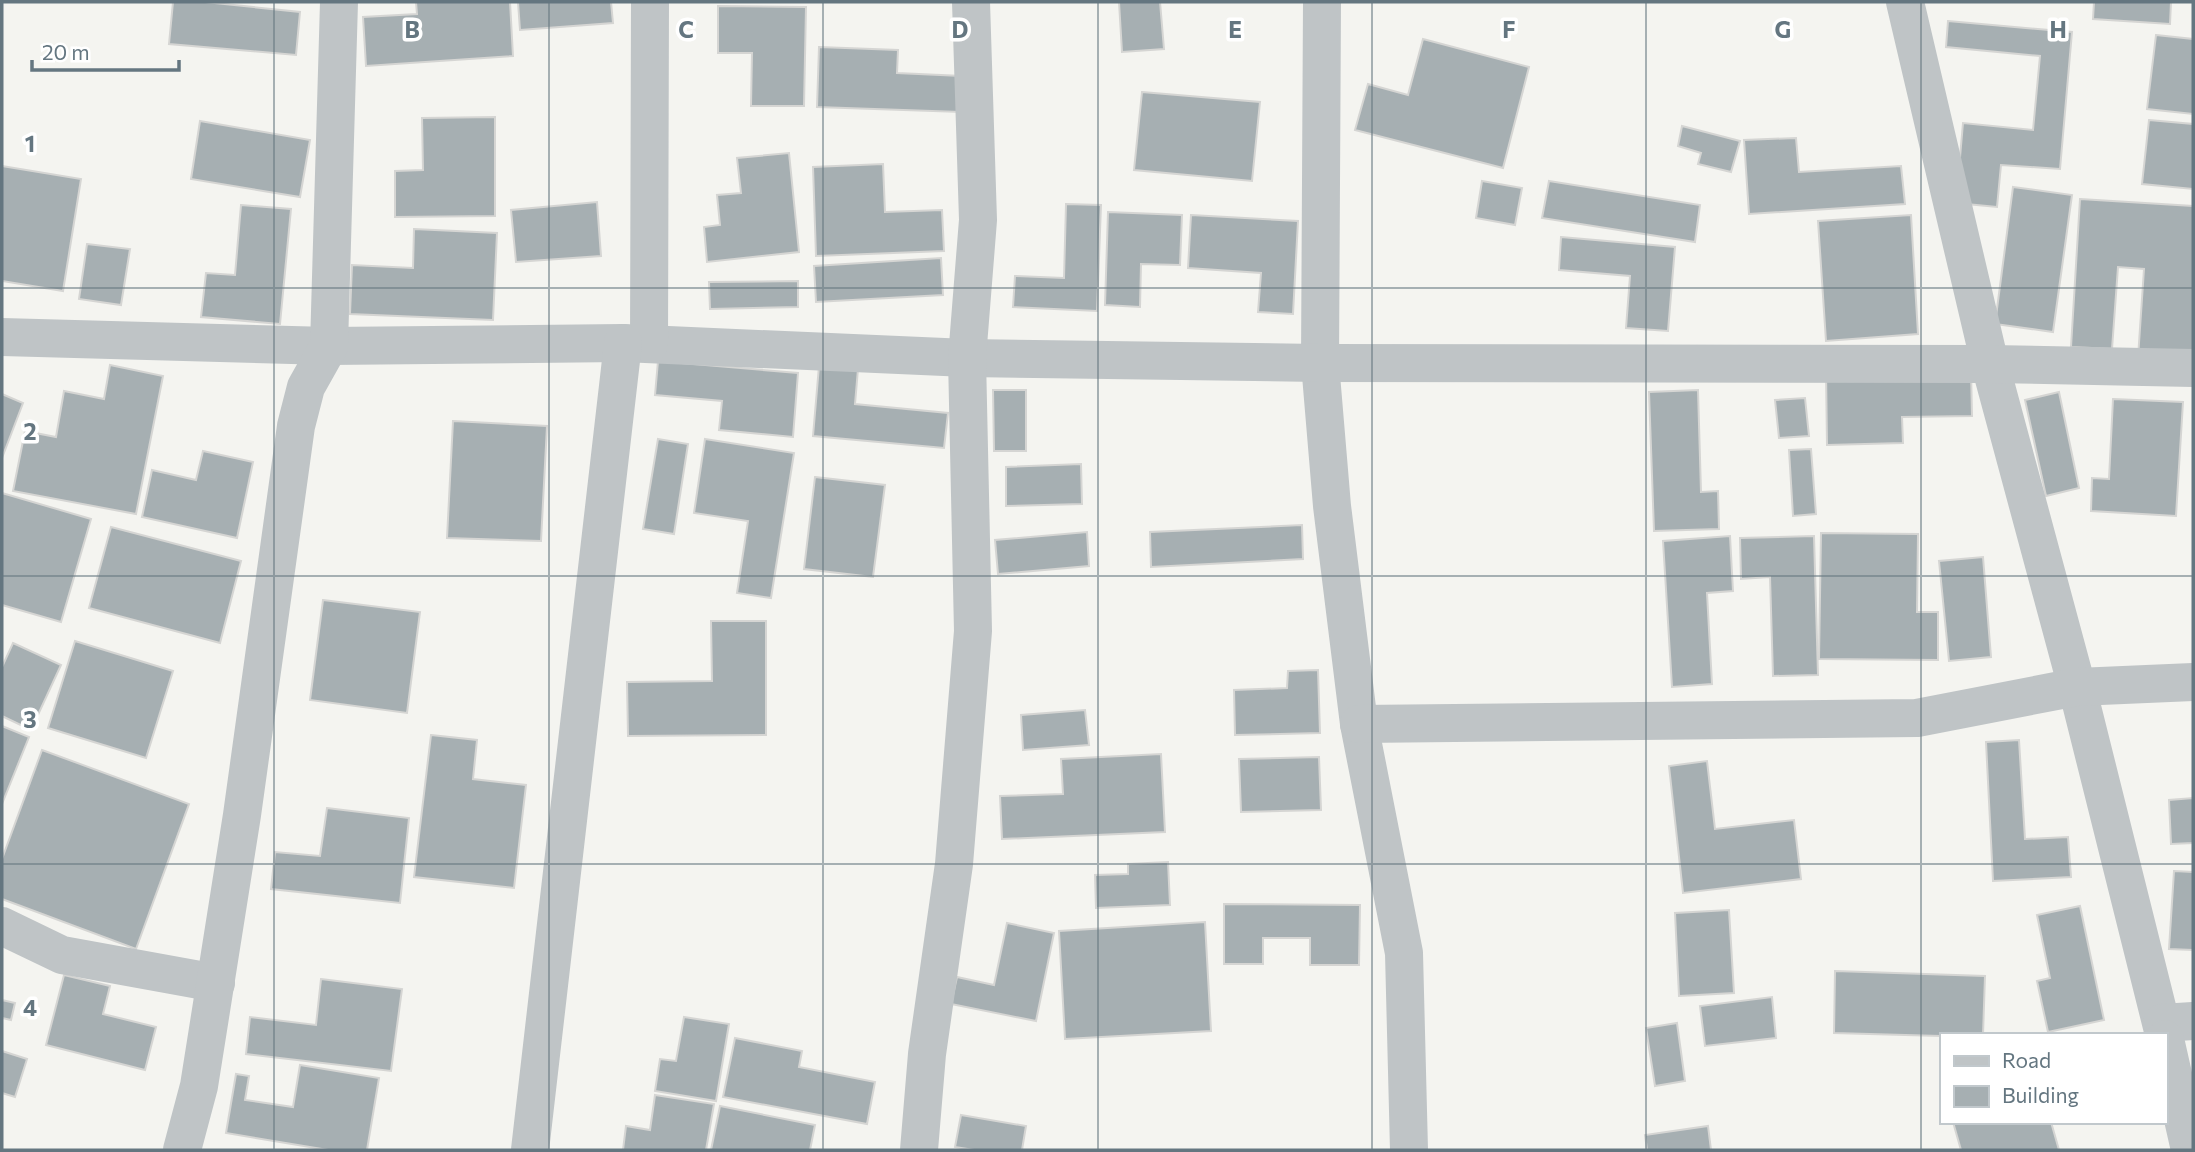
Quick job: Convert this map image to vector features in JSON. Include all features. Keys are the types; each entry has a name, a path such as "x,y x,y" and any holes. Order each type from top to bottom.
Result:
{"street":[{"path":"182,1150 199,1086 216,983 296,426 306,387 329,346 339,2"},
{"path":"530,1150 636,344 650,2"},
{"path":"919,1150 927,1054 954,864 973,631 967,358 978,220 971,2"},
{"path":"1322,2 1320,363 1332,506 1359,724 1404,953 1409,1150"},
{"path":"1905,2 1990,364 2171,1030 2190,1150"},
{"path":"2,337 329,346 636,344 967,358 1320,363 1990,364 2193,368"},
{"path":"1359,724 1917,718 2077,687 2193,682"},
{"path":"2,926 62,955 216,983"}],"building":[{"path":"173,2 205,2 300,12 296,55 169,44"},
{"path":"416,2 510,2 513,56 366,66 363,17 417,14"},
{"path":"518,2 611,2 613,23 520,30"},
{"path":"1119,2 1160,2 1164,49 1122,52"},
{"path":"2094,2 2171,2 2170,24 2093,19"},
{"path":"718,6 806,7 804,106 751,106 752,53 718,53"},
{"path":"1948,21 2072,32 2060,169 2001,165 1997,207 1956,203 1963,123 2033,130 2040,56 1946,47"},
{"path":"2156,35 2193,39 2193,114 2147,109"},
{"path":"1423,39 1529,67 1503,168 1355,130 1368,84 1408,95"},
{"path":"819,47 898,50 897,73 962,76 961,112 817,107"},
{"path":"1142,92 1260,102 1252,181 1134,170"},
{"path":"495,117 495,216 395,217 395,171 423,170 422,118"},
{"path":"2149,120 2193,124 2193,189 2142,184"},
{"path":"200,121 310,140 300,197 191,179"},
{"path":"1682,126 1740,141 1731,172 1698,164 1701,153 1678,146"},
{"path":"1796,138 1799,172 1901,166 1905,204 1749,214 1744,140"},
{"path":"789,153 799,252 707,262 704,227 720,225 717,195 741,193 737,158"},
{"path":"883,164 885,212 942,210 944,251 816,256 813,167"},
{"path":"2,166 81,179 63,291 2,281"},
{"path":"1482,181 1522,188 1515,225 1476,218"},
{"path":"1549,181 1700,205 1695,242 1542,218"},
{"path":"2013,187 2072,195 2053,332 1995,324"},
{"path":"2080,199 2193,206 2193,361 2138,358 2144,269 2118,267 2112,349 2071,347"},
{"path":"597,202 601,256 516,262 511,210"},
{"path":"1066,204 1101,205 1097,311 1013,307 1015,276 1064,278"},
{"path":"241,205 291,209 280,324 201,317 206,273 235,275"},
{"path":"1108,212 1182,215 1180,265 1141,264 1140,307 1105,305"},
{"path":"1191,215 1298,221 1293,314 1258,312 1261,273 1188,268"},
{"path":"1911,215 1918,334 1826,341 1818,221"},
{"path":"414,229 497,233 493,320 350,314 352,265 413,268"},
{"path":"1561,237 1675,247 1668,331 1626,328 1630,276 1559,270"},
{"path":"87,244 130,249 121,305 79,299"},
{"path":"941,258 943,295 816,302 814,266"},
{"path":"798,281 798,307 710,309 709,282"},
{"path":"658,361 798,373 793,437 719,430 722,401 655,395"},
{"path":"110,365 163,376 136,514 13,491 25,431 56,437 64,391 104,399"},
{"path":"819,366 858,369 855,404 948,413 944,448 813,436"},
{"path":"1971,369 1972,416 1902,417 1903,443 1827,445 1826,371"},
{"path":"993,390 1026,390 1026,451 994,451"},
{"path":"1698,390 1701,492 1718,491 1719,529 1654,531 1649,392"},
{"path":"2059,392 2079,488 2046,496 2025,400"},
{"path":"2,394 23,403 2,458"},
{"path":"1805,398 1809,436 1779,438 1775,400"},
{"path":"2113,399 2183,402 2176,516 2091,511 2092,478 2109,479"},
{"path":"453,421 547,426 541,541 447,538"},
{"path":"658,439 688,444 674,534 643,529"},
{"path":"705,439 794,453 771,598 737,593 748,521 694,513"},
{"path":"1811,449 1816,514 1793,516 1789,450"},
{"path":"203,451 253,462 237,538 142,517 152,470 196,480"},
{"path":"1081,464 1082,504 1006,506 1006,467"},
{"path":"815,477 885,485 873,577 804,569"},
{"path":"2,493 91,519 61,622 2,605"},
{"path":"1302,525 1303,559 1151,567 1150,532"},
{"path":"111,527 241,561 220,643 89,608"},
{"path":"1087,532 1089,566 998,574 995,540"},
{"path":"1821,533 1918,534 1917,612 1938,612 1938,660 1819,659"},
{"path":"1730,536 1733,591 1707,593 1712,684 1672,687 1663,541"},
{"path":"1814,536 1818,675 1773,676 1770,577 1741,579 1740,538"},
{"path":"1983,557 1991,657 1949,661 1939,561"},
{"path":"323,600 420,612 407,713 310,700"},
{"path":"711,621 766,621 766,735 628,736 627,682 712,681"},
{"path":"75,641 173,671 146,758 48,728"},
{"path":"13,643 61,665 31,730 2,716 2,667"},
{"path":"1318,670 1320,733 1235,735 1234,690 1287,688 1288,671"},
{"path":"1085,710 1089,745 1023,750 1021,715"},
{"path":"2,726 29,737 2,804"},
{"path":"431,735 477,740 473,779 526,785 514,888 414,877"},
{"path":"2019,740 2025,839 2068,837 2071,877 1993,881 1986,742"},
{"path":"42,750 189,804 136,949 2,899 2,859"},
{"path":"1161,754 1165,832 1002,839 1000,796 1063,794 1061,759"},
{"path":"1319,757 1321,810 1241,812 1239,759"},
{"path":"1707,761 1715,829 1794,820 1801,879 1683,893 1669,766"},
{"path":"2193,798 2193,843 2171,844 2169,800"},
{"path":"327,808 409,818 400,903 271,889 275,852 320,856"},
{"path":"1168,862 1170,905 1096,908 1095,875 1128,874 1128,864"},
{"path":"2174,871 2193,872 2193,950 2169,949"},
{"path":"1224,904 1360,905 1359,965 1310,965 1310,938 1263,938 1263,964 1224,964"},
{"path":"2080,906 2104,1020 2048,1032 2037,981 2050,978 2037,915"},
{"path":"1729,910 1734,993 1679,996 1675,913"},
{"path":"1205,922 1211,1031 1065,1039 1059,931"},
{"path":"1007,923 1054,933 1036,1021 951,1004 957,977 994,985"},
{"path":"1835,971 1985,976 1983,1033 1940,1033 1940,1036 1834,1033"},
{"path":"64,975 110,986 103,1014 156,1027 145,1070 46,1045"},
{"path":"321,979 402,989 391,1071 246,1054 250,1017 316,1025"},
{"path":"1772,997 1776,1038 1705,1046 1700,1006"},
{"path":"2,1000 15,1003 11,1020 2,1018"},
{"path":"684,1017 729,1024 716,1101 655,1091 660,1059 676,1061"},
{"path":"1677,1023 1685,1081 1655,1086 1646,1028"},
{"path":"735,1038 802,1051 799,1067 875,1082 867,1124 723,1097"},
{"path":"2,1051 27,1059 15,1097 2,1093"},
{"path":"300,1065 379,1078 367,1150 328,1150 226,1133 236,1074 249,1076 245,1100 293,1107"},
{"path":"655,1095 714,1104 706,1150 623,1150 626,1126 650,1130"},
{"path":"720,1106 815,1125 810,1150 711,1150"},
{"path":"961,1115 1026,1126 1022,1150 974,1150 955,1147"},
{"path":"1954,1124 2052,1124 2059,1150 1961,1150"},
{"path":"1708,1126 1711,1150 1647,1150 1645,1135"}]}
